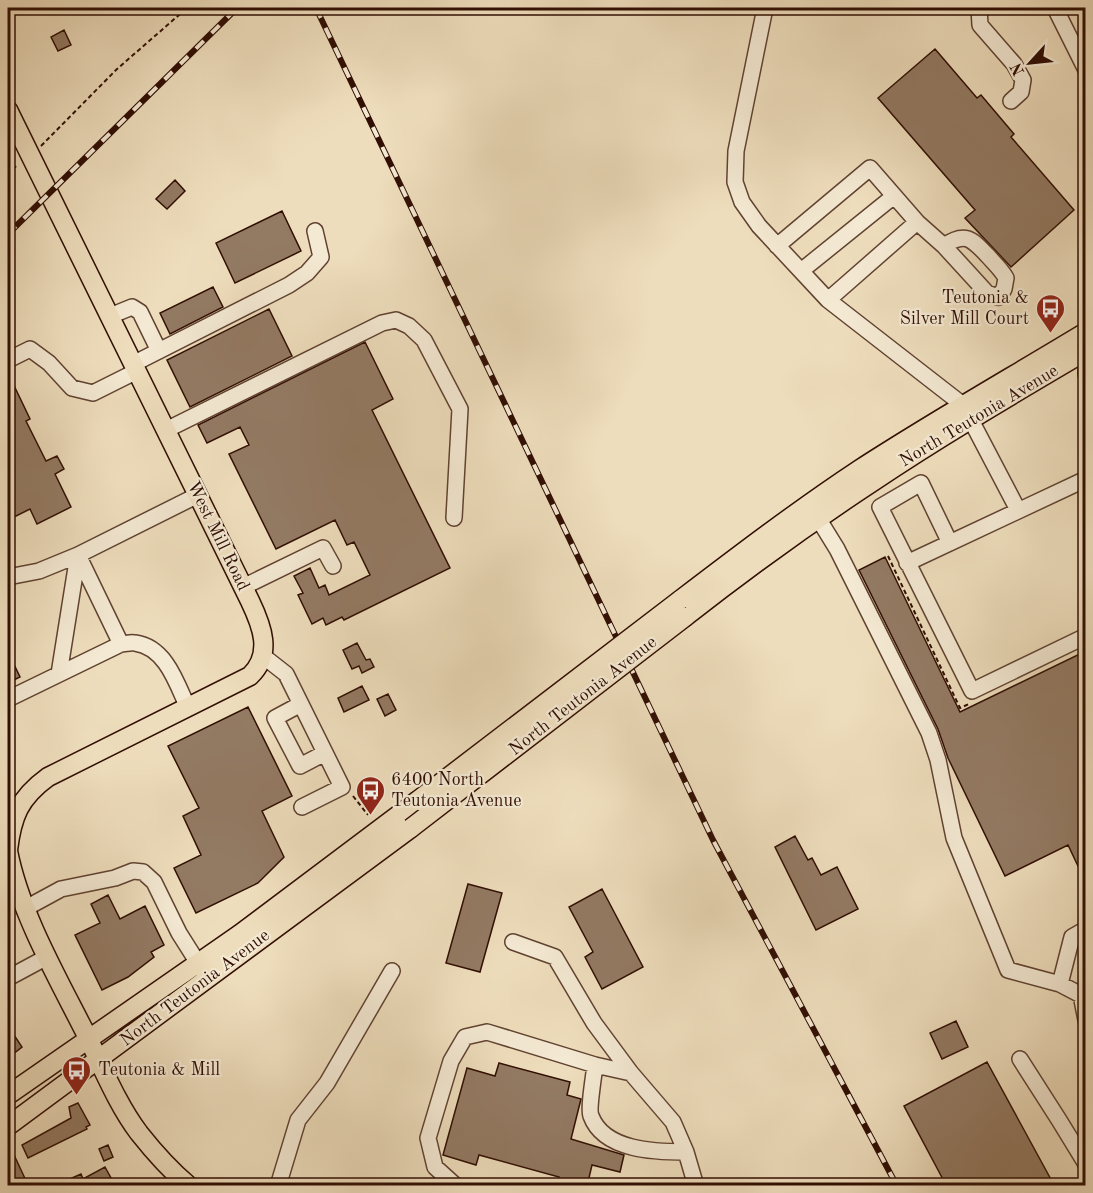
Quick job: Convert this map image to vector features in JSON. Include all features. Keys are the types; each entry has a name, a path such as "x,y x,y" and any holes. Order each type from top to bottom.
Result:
{"main road":[{"name":"West Mill Road","path":"8,113 243,587 262,630 263,656"},
{"name":"North Teutonia Avenue","path":"8,1126 98,1060 203,971 417,801 683,609 814,511 1085,340"},
{"name":"North Teutonia Avenue","path":"8,1095 88,1038 203,971 411,828 683,609"},
{"path":"189,1185 160,1159 137,1131 98,1060 47,957 26,908 12,875 8,850 15,815 32,788 48,777 250,676 260,667 263,656"}],"street":[{"path":"765,8 736,151 735,182 742,202 759,226 828,300 966,413 1018,510"},
{"path":"979,8 980,25 1014,64 1023,80 1021,92 1011,101"},
{"path":"1055,8 1079,61 1086,70"},
{"path":"777,246 870,168 917,222 944,246 987,293 998,297 1004,290 1006,278 974,242 963,237 953,239 944,246"},
{"path":"801,271 894,196"},
{"path":"828,300 917,222"},
{"path":"8,360 30,349 49,363 72,388 93,393 159,351 289,285 307,273 321,257 315,231"},
{"path":"110,316 132,307 136,308 159,351"},
{"path":"166,430 382,323 396,320 409,326 423,340 460,409 454,518"},
{"path":"1086,370 1086,375"},
{"path":"907,563 1086,479"},
{"path":"950,543 921,483 880,507 972,691 1086,636"},
{"path":"8,577 39,571 78,555 198,495"},
{"path":"814,511 837,549 929,733 938,760 954,838 1008,970 1060,984 1083,994 1086,1020"},
{"path":"243,587 323,548 333,566"},
{"path":"78,555 121,644"},
{"path":"59,674 78,555"},
{"path":"8,699 121,644 136,643 154,652 167,663 188,708"},
{"path":"263,656 286,674 342,787 302,807"},
{"path":"301,704 275,718 300,766 325,753"},
{"path":"26,908 61,889 114,878 134,871 143,872 153,882 203,971"},
{"path":"1060,984 1072,937 1086,929"},
{"path":"513,942 555,957 594,1023 631,1073 673,1122 686,1152 696,1185"},
{"path":"8,978 47,957"},
{"path":"278,1185 298,1120 327,1083 392,971"},
{"path":"456,1185 435,1167 428,1138 450,1061 465,1037 487,1032 595,1065 631,1073"},
{"path":"1020,1059 1086,1164"},
{"path":"595,1065 591,1115 606,1138 651,1152 686,1152"}],"path":[{"path":"39,148 117,69 187,8"},
{"path":"8,175 20,162"},
{"path":"342,787 356,797 368,815"}],"building":[{"path":"64,30 71,45 58,51 51,37"},
{"path":"935,49 977,98 981,95 1014,134 1011,137 1074,210 1011,267 965,218 975,210 878,98"},
{"path":"175,180 185,191 167,209 156,199"},
{"path":"282,211 301,251 235,283 216,243"},
{"path":"213,287 223,307 170,334 160,313"},
{"path":"269,309 292,356 190,407 167,360"},
{"path":"365,342 393,399 372,410 450,568 344,620 342,617 326,625 323,618 312,624 298,595 303,593 294,576 310,568 319,588 325,585 329,595 370,575 354,542 347,545 335,520 276,549 229,454 249,445 240,427 207,443 198,425"},
{"path":"8,373 30,419 26,421 46,461 57,456 64,469 55,474 71,507 37,524 30,509 8,520"},
{"path":"885,557 960,712 1086,651 1086,863 1078,866 1068,845 1005,876 948,758 938,729 859,570"},
{"path":"357,643 366,660 370,659 374,667 362,673 359,666 352,669 343,650"},
{"path":"8,652 20,677 8,683"},
{"path":"362,686 369,700 344,712 338,698"},
{"path":"388,694 396,710 385,716 377,699"},
{"path":"248,707 292,796 262,811 284,857 258,883 196,913 174,868 201,855 183,816 199,808 168,746"},
{"path":"795,836 808,860 812,858 821,875 837,867 858,909 816,930 775,847"},
{"path":"468,884 502,893 480,972 446,963"},
{"path":"602,889 643,967 602,989 585,957 593,952 569,907"},
{"path":"108,895 120,919 145,906 164,945 151,952 154,957 128,977 102,990 75,935 100,923 91,904"},
{"path":"956,1021 968,1047 942,1059 930,1033"},
{"path":"8,1026 22,1047 8,1058"},
{"path":"987,1062 1054,1185 946,1185 904,1106"},
{"path":"499,1063 570,1082 567,1095 581,1099 571,1139 624,1155 620,1172 592,1165 588,1182 582,1180 580,1185 556,1185 559,1177 479,1155 476,1165 443,1155 467,1068 495,1076"},
{"path":"78,1103 90,1125 86,1127 87,1129 28,1158 22,1145 71,1118 69,1107"},
{"path":"8,1142 28,1185 11,1185 8,1179"},
{"path":"108,1145 113,1157 104,1161 99,1149"},
{"path":"105,1167 111,1178 95,1185 56,1185 81,1174 83,1179"}],"railway":[{"path":"8,234 237,8"},
{"path":"316,8 713,840 897,1186"}],"place":[{"name":"Teutonia & Silver Mill Court","path":"1050,334"},
{"name":"6400 North Teutonia Avenue","path":"370,816"},
{"name":"Teutonia & Mill","path":"77,1096"}]}
